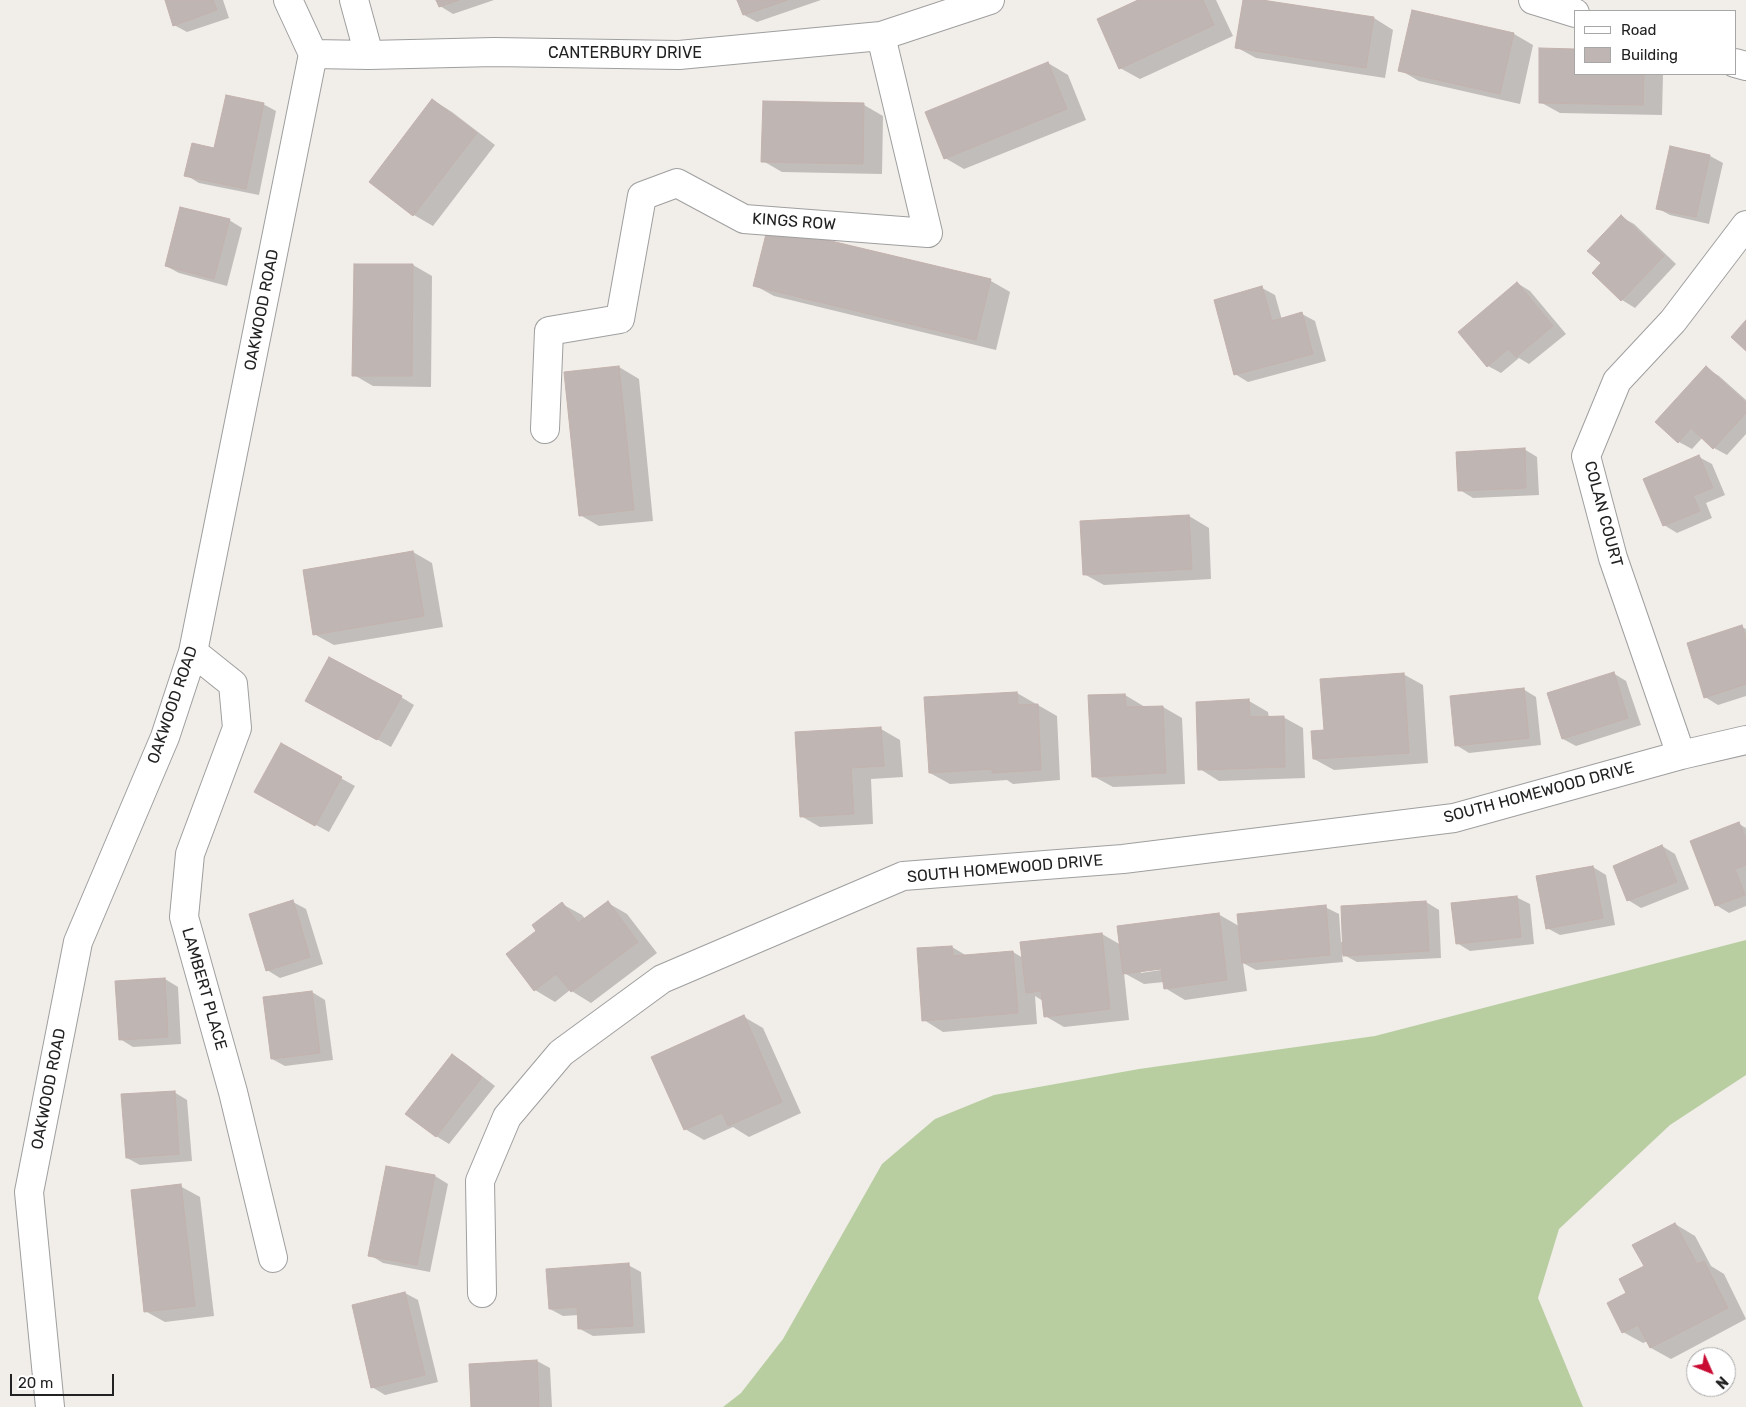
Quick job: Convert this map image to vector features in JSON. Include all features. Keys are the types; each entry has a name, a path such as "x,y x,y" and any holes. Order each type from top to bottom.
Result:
{"street":[{"path":"288,0 314,54"},
{"path":"354,0 369,55"},
{"name":"CANTERBURY DRIVE","path":"314,54 369,55 494,52 679,55 880,36 990,0"},
{"path":"1532,0 1574,13"},
{"name":"KINGS ROW","path":"545,430 549,331 620,319 642,196 677,183 744,219 928,233 880,36"},
{"name":"OAKWOOD ROAD","path":"50,1407 29,1192 78,942 165,737 193,652 314,54"},
{"name":"COLAN COURT","path":"1681,755 1613,558 1586,456 1617,381 1673,321 1746,225"},
{"name":"LAMBERT PLACE","path":"193,652 233,684 237,728 190,854 184,917 233,1092 273,1258"},
{"name":"SOUTH HOMEWOOD DRIVE","path":"482,1293 480,1181 507,1117 561,1054 662,979 903,876 1123,859 1454,818 1681,755 1746,740"}],"green space":[{"path":"1746,940 1746,1075 1670,1125 1559,1229 1538,1298 1583,1407 723,1407 741,1393 783,1339 882,1164 935,1119 994,1095 1139,1069 1375,1036"}],"building":[{"path":"165,0 213,0 217,10 173,26"},
{"path":"436,0 459,0 439,7"},
{"path":"737,0 788,0 743,15"},
{"path":"1138,0 1203,0 1214,25 1119,69 1097,19"},
{"path":"1243,0 1262,0 1374,17 1366,68 1235,48"},
{"path":"1412,10 1514,33 1500,94 1398,71"},
{"path":"1539,48 1574,49 1574,75 1644,75 1643,105 1539,103"},
{"path":"1048,62 1067,109 944,159 925,112"},
{"path":"226,95 264,103 246,189 184,176 192,143 214,148"},
{"path":"432,99 477,133 413,216 369,182"},
{"path":"763,101 864,103 863,164 761,162"},
{"path":"1670,146 1710,155 1696,217 1656,209"},
{"path":"180,207 230,219 214,279 165,266"},
{"path":"1621,215 1664,256 1621,301 1592,273 1601,263 1587,251"},
{"path":"768,226 991,279 976,340 753,286"},
{"path":"354,264 413,264 412,376 352,376"},
{"path":"1517,282 1553,326 1516,357 1508,349 1487,367 1458,332"},
{"path":"1262,286 1272,321 1302,312 1313,354 1234,375 1214,300"},
{"path":"1746,320 1746,351 1731,337"},
{"path":"619,366 634,510 579,516 564,372"},
{"path":"1706,366 1746,403 1746,413 1713,449 1691,428 1678,443 1655,422"},
{"path":"1525,448 1526,488 1458,491 1456,452"},
{"path":"1699,455 1713,488 1693,496 1700,511 1663,526 1643,479"},
{"path":"1189,515 1192,569 1083,575 1080,521"},
{"path":"413,551 424,616 313,635 303,570"},
{"path":"1742,625 1746,639 1746,684 1704,698 1687,643"},
{"path":"329,657 402,696 377,740 305,701"},
{"path":"1614,672 1628,718 1562,739 1547,693"},
{"path":"1404,673 1409,753 1313,759 1311,731 1324,730 1320,679"},
{"path":"1524,688 1529,738 1455,746 1450,696"},
{"path":"1017,692 1018,705 1038,704 1041,770 992,773 992,769 929,773 924,697"},
{"path":"1125,694 1126,707 1163,706 1166,773 1092,777 1088,695"},
{"path":"1249,699 1250,717 1284,716 1285,767 1198,770 1196,702"},
{"path":"881,727 884,766 851,768 854,814 800,817 795,732"},
{"path":"281,743 342,777 315,826 254,792"},
{"path":"1739,822 1746,839 1746,865 1735,869 1745,895 1715,906 1690,841"},
{"path":"1662,845 1677,882 1627,901 1613,866"},
{"path":"1593,866 1603,918 1546,929 1536,876"},
{"path":"1517,896 1521,937 1456,944 1451,903"},
{"path":"293,900 310,957 266,971 249,914"},
{"path":"608,901 638,942 571,992 556,974 534,991 506,954 536,931 532,925 562,902 578,923"},
{"path":"1426,901 1429,951 1343,956 1341,906"},
{"path":"1326,905 1330,955 1242,963 1237,914"},
{"path":"1219,913 1227,980 1164,989 1161,969 1123,974 1117,926"},
{"path":"1102,933 1110,1009 1044,1017 1041,991 1026,993 1020,942"},
{"path":"952,946 953,956 1013,951 1018,1013 922,1021 917,948"},
{"path":"165,978 168,1037 119,1040 115,981"},
{"path":"312,991 320,1053 271,1059 263,997"},
{"path":"744,1015 782,1102 728,1126 722,1113 684,1130 651,1057"},
{"path":"452,1054 482,1077 436,1137 405,1114"},
{"path":"175,1091 179,1154 126,1158 121,1094"},
{"path":"386,1166 435,1175 417,1265 368,1256"},
{"path":"181,1184 195,1306 144,1312 131,1190"},
{"path":"1675,1223 1697,1264 1704,1261 1728,1308 1650,1348 1638,1325 1622,1333 1607,1303 1626,1293 1619,1279 1644,1266 1632,1245"},
{"path":"629,1263 633,1326 578,1329 577,1307 549,1309 546,1269"},
{"path":"405,1292 425,1375 371,1388 352,1305"},
{"path":"537,1360 539,1407 471,1407 469,1364"}]}
